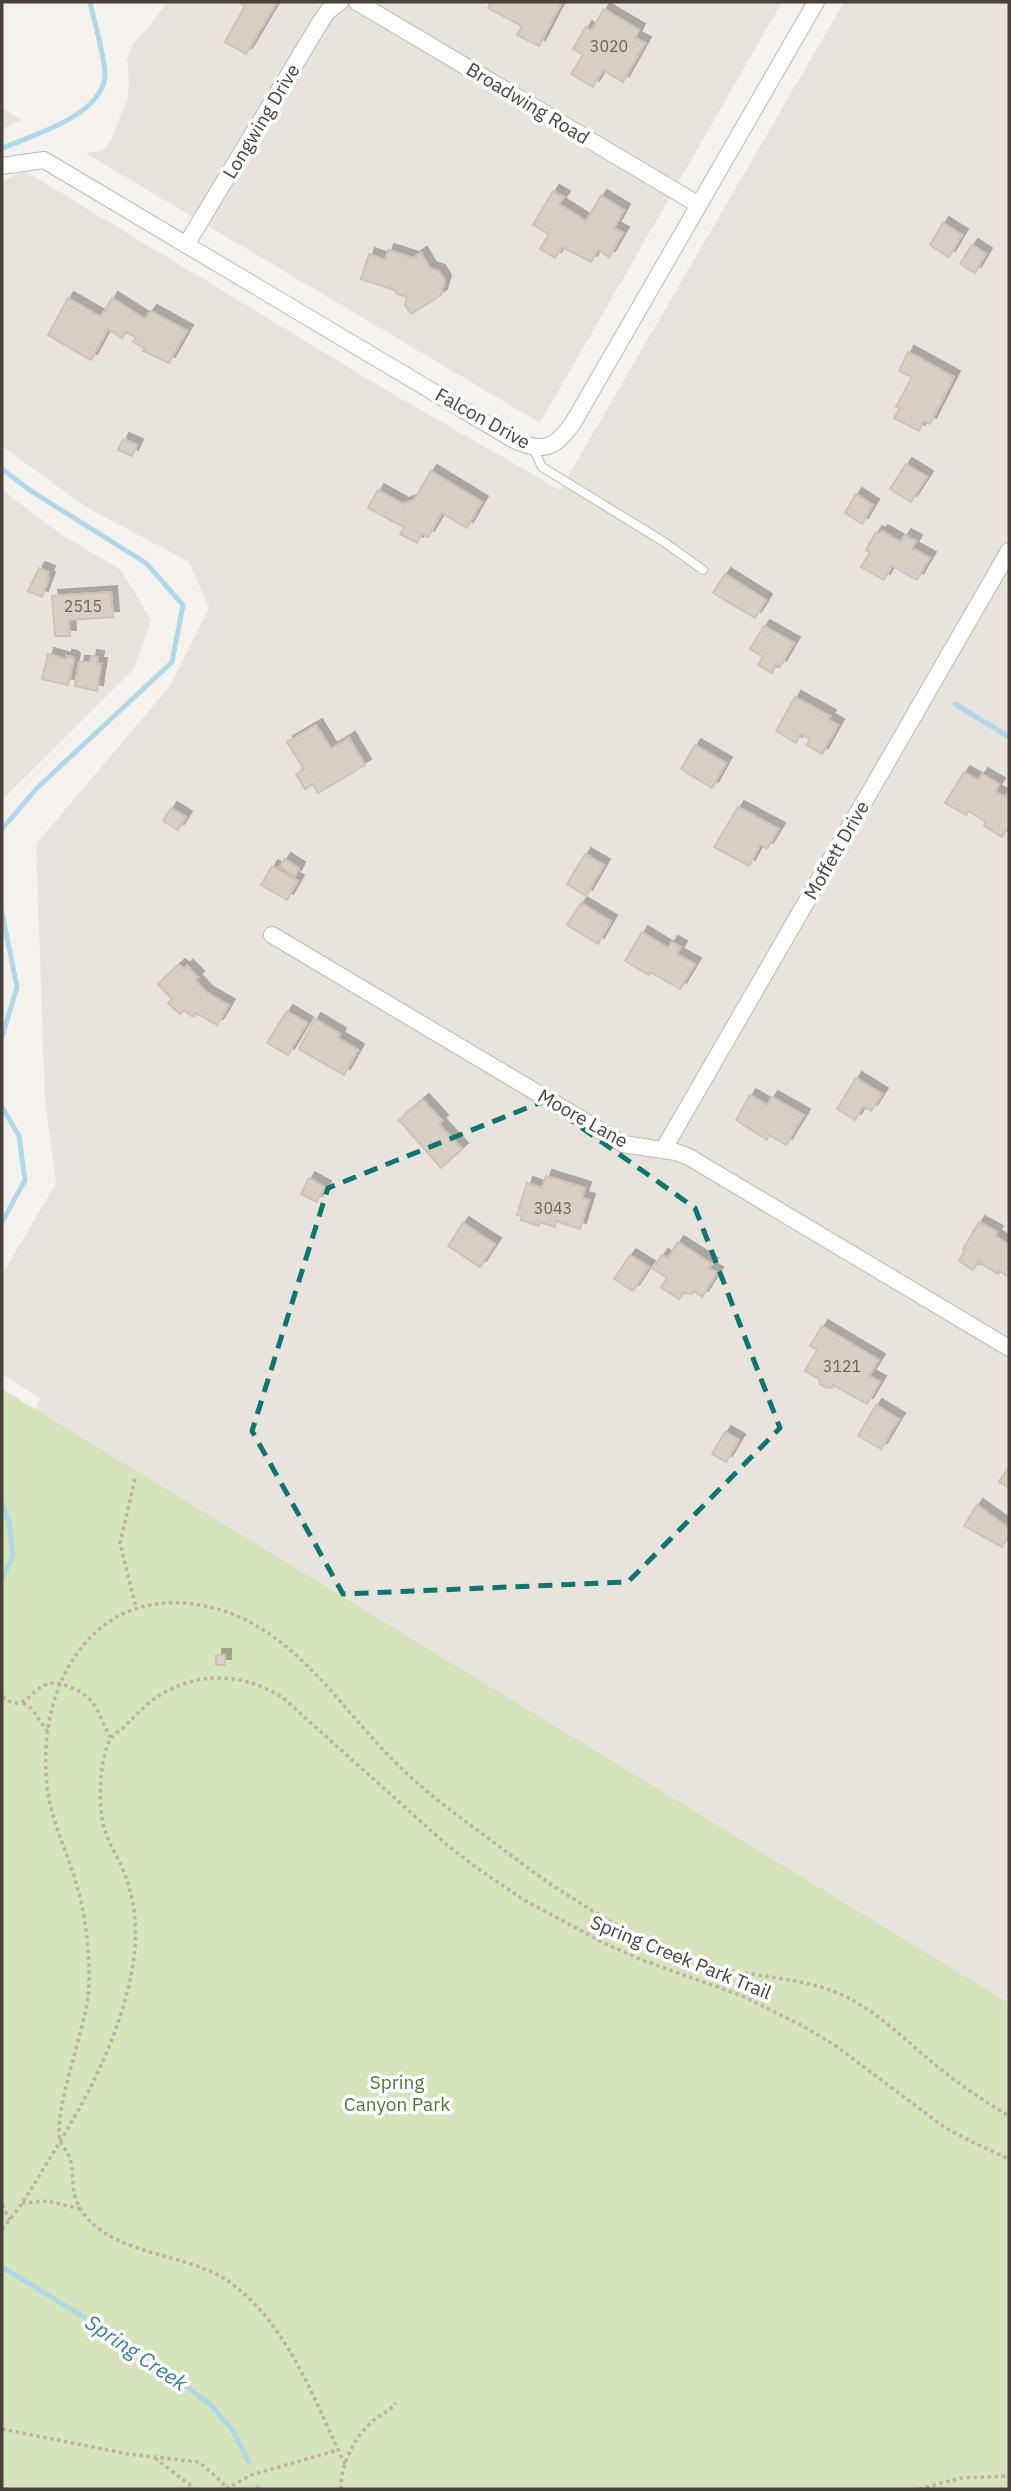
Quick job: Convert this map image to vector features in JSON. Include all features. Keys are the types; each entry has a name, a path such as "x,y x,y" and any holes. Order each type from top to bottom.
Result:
{"street":[{"name":"Longwing Drive","path":"186,245 321,21 328,11 340,2"},
{"name":"Broadwing Road","path":"357,2 699,205"},
{"name":"Falcon Drive","path":"2,166 44,160 514,440 533,448 550,447 565,435 573,423 816,2"},
{"name":"Moffett Drive","path":"663,1150 1009,551"},
{"name":"Moore Lane","path":"272,935 623,1144 689,1157 1009,1348"}],"lane":[{"path":"533,448 542,467 703,569"}],"path":[{"path":"135,1479 120,1543 120,1554 136,1608"},
{"path":"345,2464 287,2346 246,2297 230,2282 213,2272 114,2238 82,2209 73,2189 68,2152 60,2142 60,2115 86,2008 86,1930 79,1894 51,1806 44,1755 60,1684 70,1664 97,1631 108,1622 136,1608 152,1604 189,1604 225,1610 254,1623 297,1656 391,1758 423,1788 577,1902 648,1942 694,1961 820,1987 862,2004 949,2076 1009,2116"},
{"name":"Spring Creek Park Trail","path":"110,1738 150,1701 181,1684 223,1678 251,1682 263,1687 292,1704 447,1844 524,1900 606,1944 740,1995 801,2025 836,2046 944,2127 1009,2159"},
{"path":"2,2229 22,2203 87,2094 110,2043 128,1988 137,1933 128,1881 108,1841 101,1815 101,1779 110,1738 91,1701 82,1693 60,1684 49,1682 42,1685 21,1703"},
{"path":"2,1697 10,1703 21,1703 32,1709 48,1733"},
{"path":"22,2203 48,2201 82,2209"},
{"path":"2,2205 10,2220"},
{"path":"341,2489 345,2464 365,2429 396,2403"},
{"path":"2,2429 153,2457 199,2462 222,2482 226,2489 251,2475 338,2450"},
{"path":"153,2457 195,2489"},
{"path":"919,2489 961,2478 1009,2476"}],"highlighted area":[{"path":"544,1101 695,1208 780,1428 628,1582 343,1594 252,1431 328,1188"}],"shaded area":[{"path":"168,2 782,2 540,423 85,153 101,151 110,142 128,98 127,60 133,43"},
{"path":"844,2 1009,2 1009,2003 35,1410 40,1398 2,1374 2,1275 56,1183 45,1100 36,844 170,686 209,608 189,562 86,507 2,446 2,181 25,171 391,393 560,490"},
{"path":"2,108 21,120 2,130"},
{"path":"2,490 62,535 121,570 151,620 134,669 2,800"}],"green space":[{"name":"Spring Canyon Park","path":"2,1389 1009,2003 1009,2489 2,2489"}],"building":[{"path":"239,2 277,2 246,54 225,42 245,6"},
{"path":"491,2 562,2 539,46 517,35 522,26 488,8"},
{"path":"604,9 639,30 635,38 645,43 623,82 603,70 593,87 571,74 583,55 573,49 586,27 591,31"},
{"path":"553,191 564,197 559,204 586,221 601,196 624,210 614,228 623,233 609,257 598,250 591,262 562,247 555,258 540,249 549,234 533,225"},
{"path":"943,223 962,235 949,257 930,245"},
{"path":"972,245 986,254 975,273 960,264"},
{"path":"388,250 413,258 421,253 430,268 439,271 445,281 441,295 411,314 405,305 407,297 397,294 395,290 361,279 369,254 385,260"},
{"path":"68,298 101,317 112,298 145,319 151,311 187,331 169,363 143,351 145,349 133,342 136,337 126,332 122,338 108,329 91,360 48,335"},
{"path":"908,352 954,377 930,424 924,421 919,431 894,418 900,408 896,407 912,377 899,371"},
{"path":"123,439 137,445 132,456 118,450"},
{"path":"906,464 927,477 911,502 890,489"},
{"path":"431,471 482,502 467,528 442,513 428,537 422,534 417,543 400,534 404,527 368,508 378,490 403,504 414,500"},
{"path":"856,494 873,505 862,524 845,513"},
{"path":"882,531 901,542 905,535 916,541 912,548 930,558 917,580 892,566 884,580 861,567 870,552 866,550 876,532 880,534"},
{"path":"39,568 49,572 42,597 28,591"},
{"path":"725,574 766,600 755,618 713,593"},
{"path":"111,592 113,617 69,620 70,636 55,636 52,596"},
{"path":"764,626 794,643 780,667 776,664 772,673 758,665 763,657 750,649"},
{"path":"48,654 66,659 66,656 72,657 74,660 68,685 42,679"},
{"path":"91,656 98,657 97,664 101,664 97,691 75,686 79,662 90,662"},
{"path":"795,697 830,716 828,719 838,725 822,754 807,745 810,739 800,734 796,743 776,731"},
{"path":"316,725 331,749 349,738 365,765 318,793 313,784 305,789 296,774 304,769 287,742"},
{"path":"695,745 726,763 712,788 681,769"},
{"path":"964,772 978,780 982,774 999,784 995,791 1005,797 1009,793 1009,824 1002,837 984,826 986,822 969,811 966,815 945,803"},
{"path":"738,807 779,829 767,849 760,845 749,866 714,847"},
{"path":"171,808 186,817 178,830 163,821"},
{"path":"585,854 604,865 586,896 567,884"},
{"path":"285,859 299,868 295,876 280,867"},
{"path":"272,866 298,881 287,900 261,885"},
{"path":"581,903 611,921 598,944 567,925"},
{"path":"642,932 668,948 672,942 681,947 677,954 695,964 680,989 625,961"},
{"path":"179,965 184,969 187,966 198,977 195,980 206,992 229,1005 217,1025 196,1013 191,1016 184,1010 180,1014 168,1003 172,999 158,984"},
{"path":"287,1011 307,1023 288,1055 267,1043"},
{"path":"315,1019 340,1034 338,1038 358,1050 344,1075 299,1049"},
{"path":"856,1078 882,1094 871,1111 863,1106 855,1120 837,1109"},
{"path":"750,1095 767,1105 772,1097 804,1115 786,1145 769,1135 767,1140 736,1120"},
{"path":"423,1100 442,1121 439,1124 462,1149 441,1168 399,1120"},
{"path":"546,1176 585,1188 582,1198 589,1200 580,1229 556,1221 555,1227 540,1222 539,1226 521,1220 522,1216 517,1215 527,1183 542,1188"},
{"path":"309,1178 325,1187 316,1202 301,1194"},
{"path":"979,1222 997,1232 995,1236 1009,1245 1009,1277 999,1271 998,1274 979,1262 980,1259 973,1270 959,1261"},
{"path":"463,1223 495,1244 480,1267 448,1246"},
{"path":"678,1242 712,1264 709,1268 717,1273 702,1297 694,1291 692,1294 683,1293 679,1299 661,1287 667,1278 653,1269 662,1255 668,1258"},
{"path":"630,1255 649,1267 633,1291 614,1279"},
{"path":"822,1326 879,1360 869,1376 880,1382 867,1404 833,1385 832,1388 825,1387 820,1384 819,1379 805,1371 817,1350 810,1346"},
{"path":"876,1405 899,1419 881,1449 858,1436"},
{"path":"725,1432 739,1440 726,1462 712,1454"},
{"path":"1009,1467 1009,1488 999,1482"},
{"path":"977,1505 1009,1528 1009,1535 1002,1547 964,1526"},
{"path":"216,1655 225,1655 225,1665 216,1665"}],"waterway":[{"path":"2,148 64,122 91,103 100,91 105,71 90,2"},
{"path":"2,469 31,491 146,563 183,605 172,662 37,788 2,829"},
{"path":"955,704 1009,737"},
{"path":"2,913 17,987 2,1037"},
{"path":"2,1107 19,1136 25,1180 2,1222"},
{"name":"Spring Creek","path":"2,1504 9,1522 13,1556 2,1579"},
{"name":"Spring Creek","path":"2,2267 133,2347 211,2405 233,2431 249,2462"}]}
